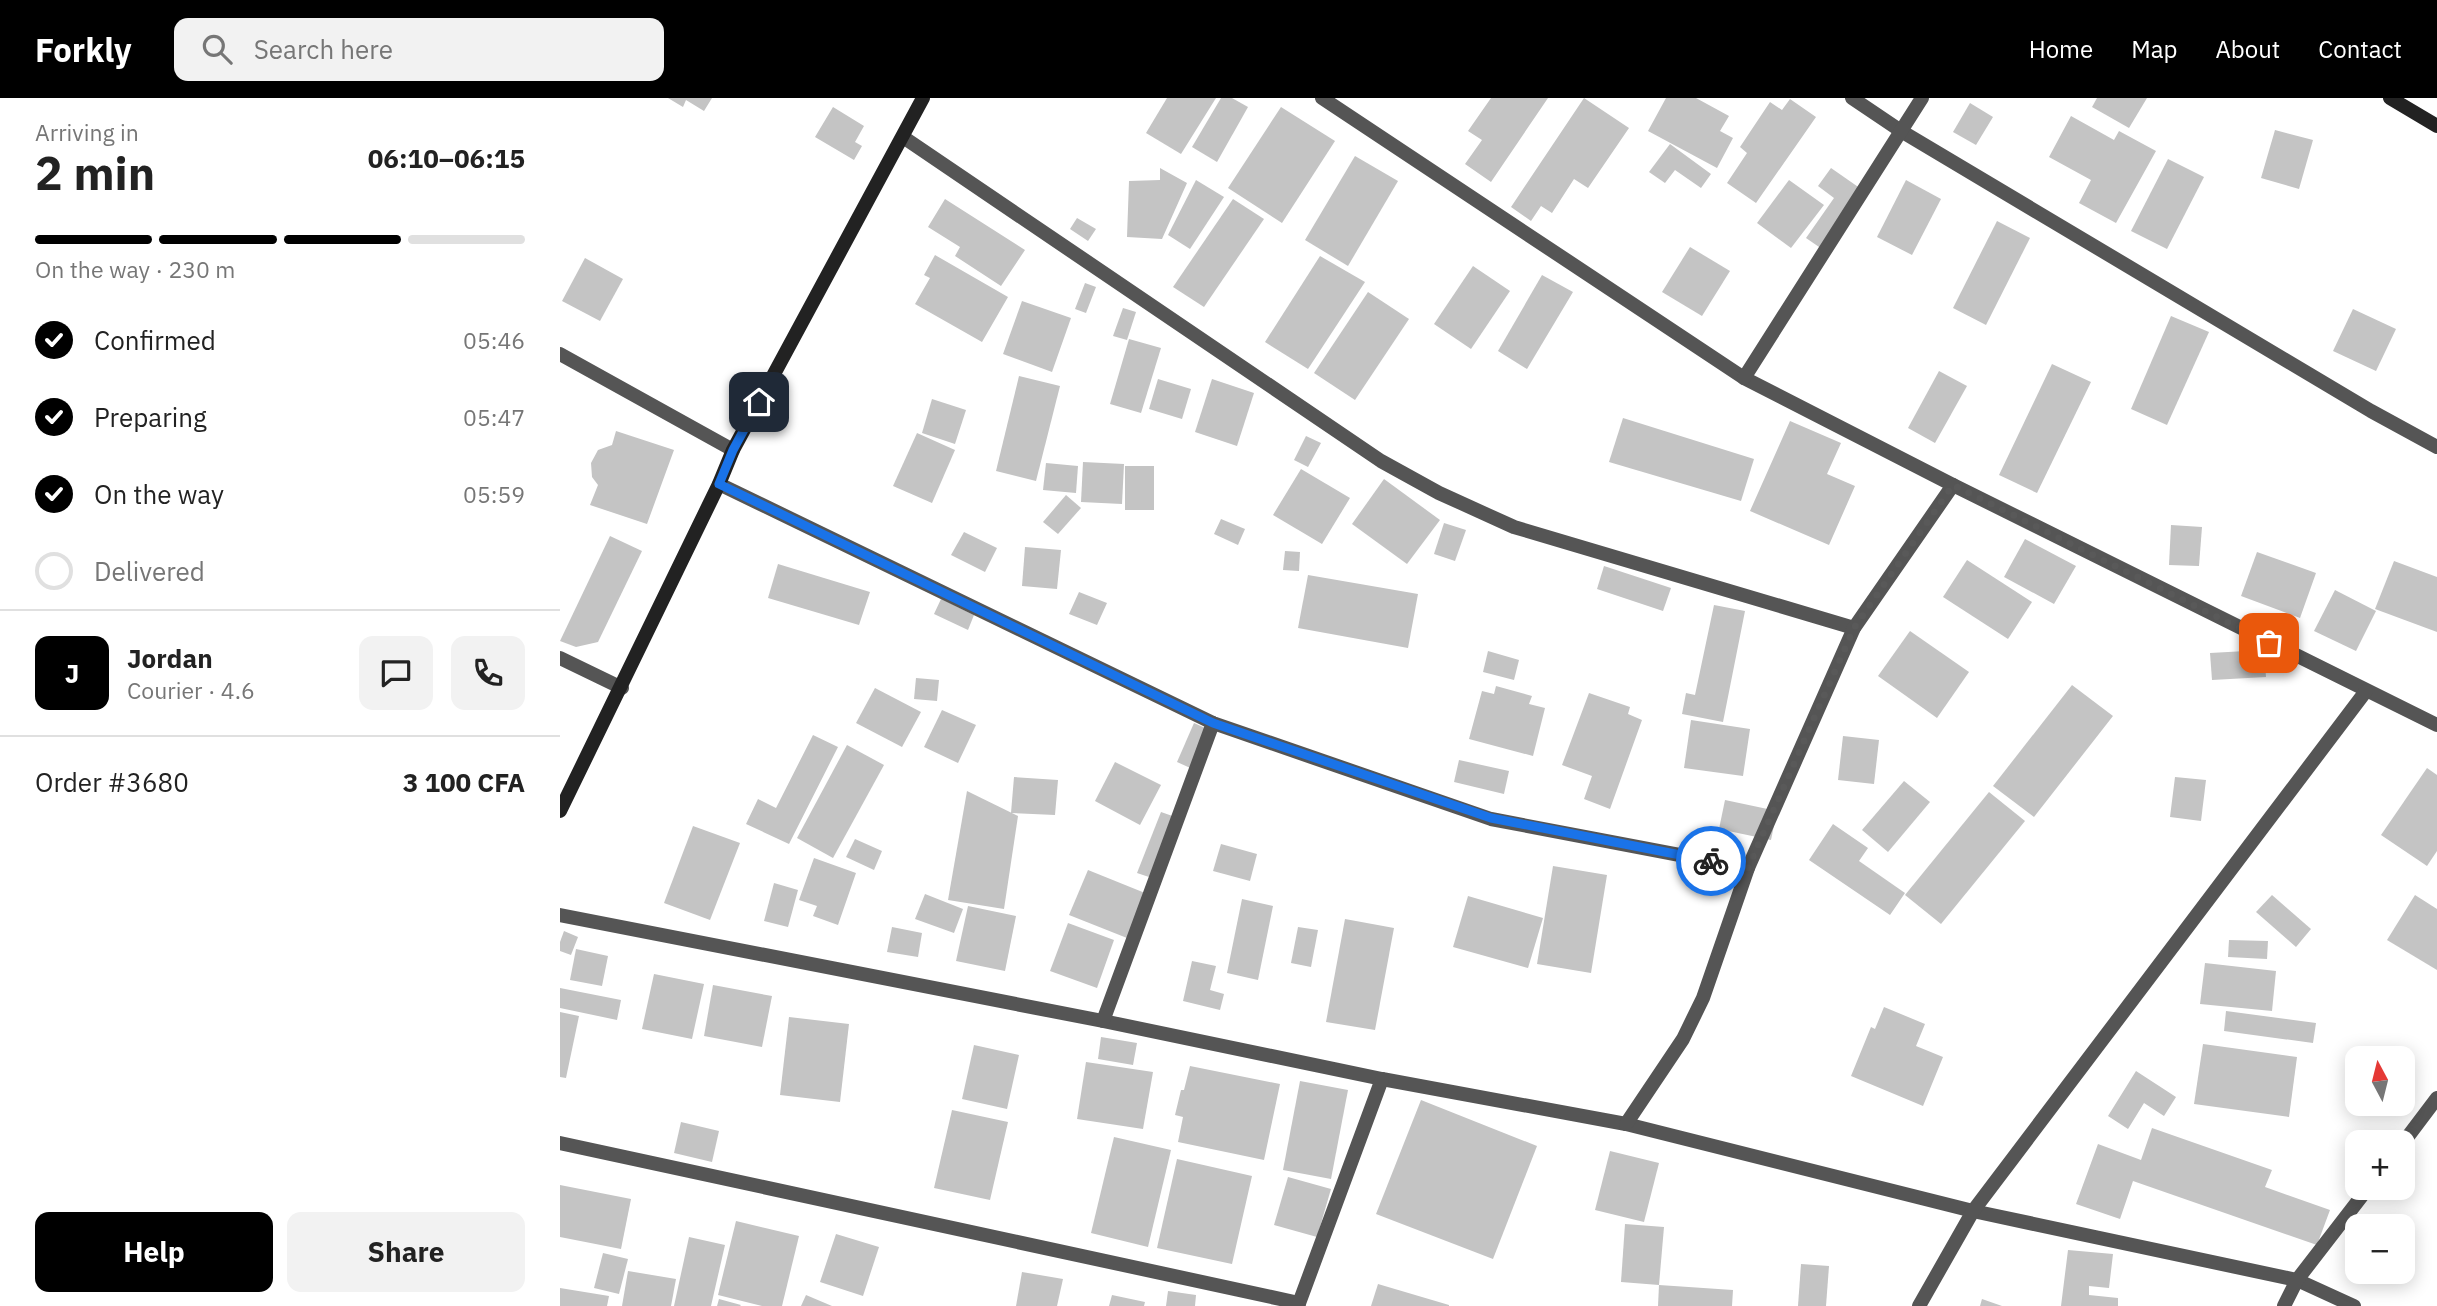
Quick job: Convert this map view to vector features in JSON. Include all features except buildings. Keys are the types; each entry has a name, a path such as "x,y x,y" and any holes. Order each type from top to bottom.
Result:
{"street":[{"path":"560,811 622,688 733,450 923,98"},
{"path":"1322,98 1744,378 1953,485 2437,725"},
{"path":"1852,98 1901,131 2371,411 2437,447"},
{"path":"1744,378 1922,98"},
{"path":"2390,98 2437,126"},
{"path":"903,137 1381,461 1438,493 1514,527 1854,628"},
{"path":"560,354 733,450"},
{"path":"719,484 1213,723 1491,818 1748,868"},
{"path":"1626,1124 1683,1039 1703,998 1748,868 1854,628 1953,485"},
{"path":"560,658 622,688"},
{"path":"1919,1306 1973,1211 2366,691"},
{"path":"1103,1021 1213,723"},
{"path":"560,915 1103,1021 1382,1079 1626,1124 1973,1211 2297,1280 2354,1306"},
{"path":"560,1143 1299,1304 1382,1079"},
{"path":"2413,1130 2437,1098"},
{"path":"2284,1306 2297,1280 2359,1200"}],"way so far":[{"path":"1711,861 1748,868 1854,628 1953,485 2269,643"}],"route":[{"path":"759,402 733,450 719,484 1213,723 1491,818 1711,861"}]}
